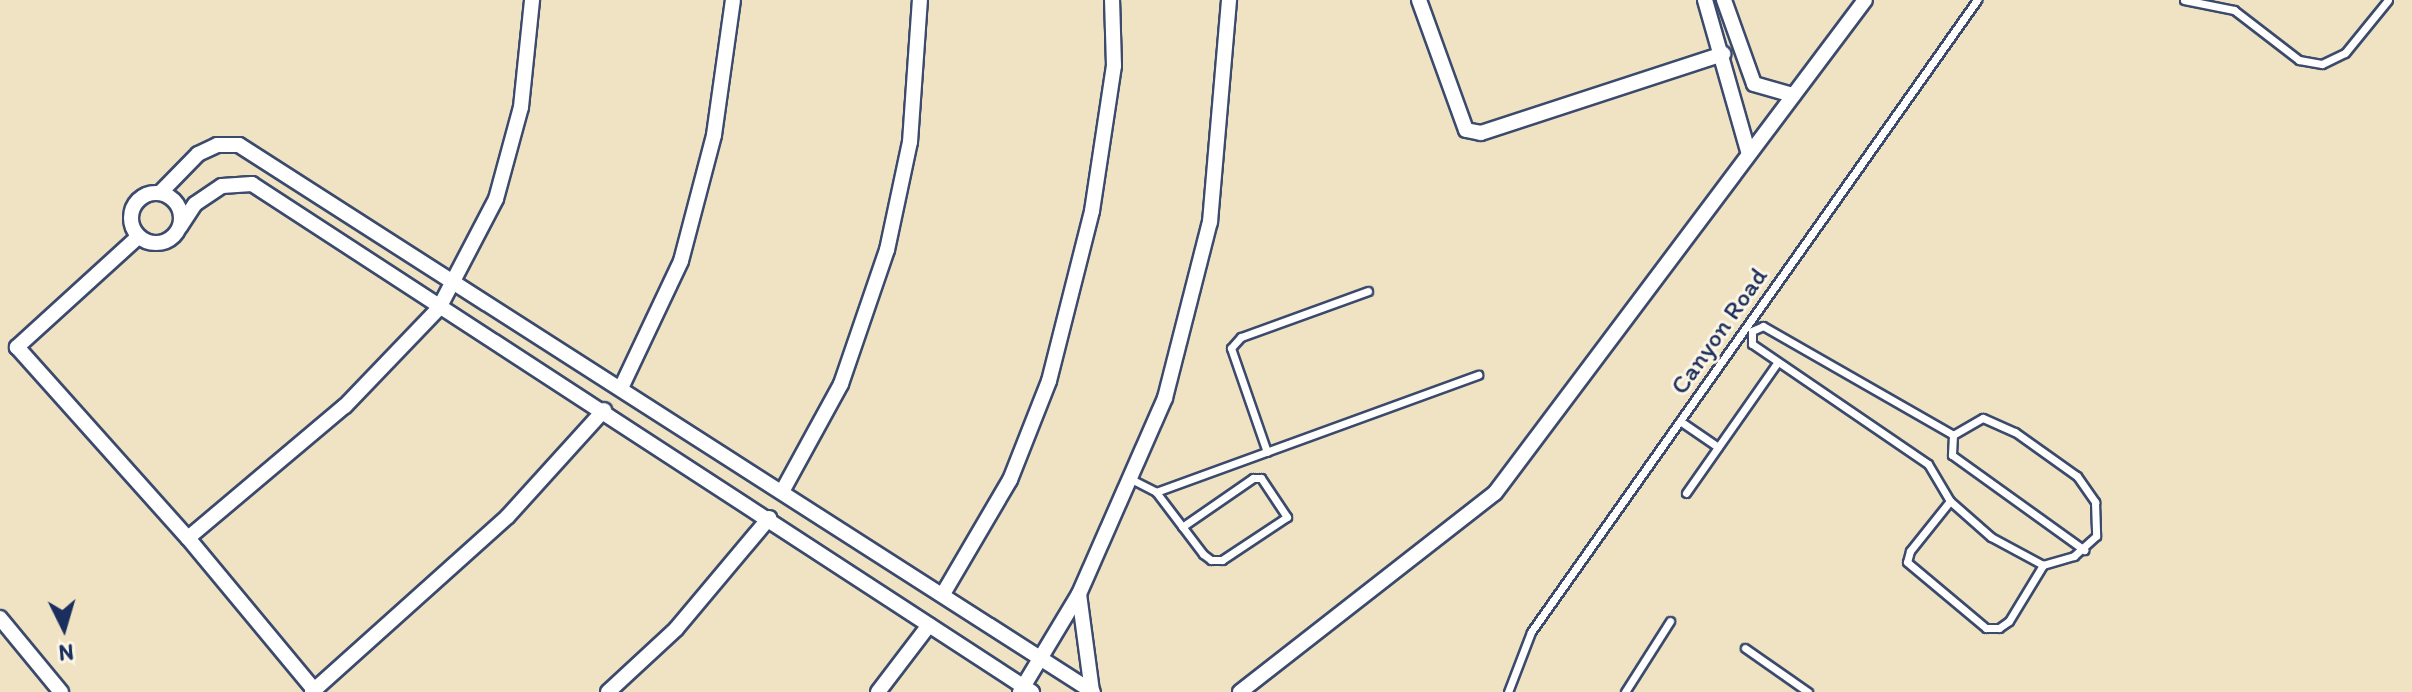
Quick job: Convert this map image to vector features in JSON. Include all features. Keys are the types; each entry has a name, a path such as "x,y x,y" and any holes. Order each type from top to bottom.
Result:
{"street":[{"path":"188,538 345,406 439,308 496,199 521,107 532,0"},
{"path":"621,388 681,261 714,135 733,0"},
{"path":"783,490 841,384 887,250 910,142 920,0"},
{"path":"943,594 1010,480 1049,381 1092,211 1114,66 1112,0"},
{"path":"138,237 166,241 195,204 222,186 252,184 439,308 604,410 769,518 1025,690 1079,594 1165,398 1210,222 1229,0"},
{"path":"1419,0 1466,130 1481,133 1723,54"},
{"path":"1705,0 1723,54 1749,154"},
{"path":"1724,0 1754,84 1793,95"},
{"path":"1240,692 1495,493 1865,0"},
{"path":"138,237 132,208 138,200 160,193 198,154 217,145 239,145 783,490 1092,692"},
{"path":"160,193 177,203 180,227"},
{"path":"138,237 17,347 188,538 313,691 508,516 604,410"},
{"path":"608,692 676,629 769,518"},
{"path":"1079,594 1092,692"},
{"path":"0,618 61,692"},
{"path":"878,692 929,625"}],"lane":[{"name":"Canyon Road","path":"1508,692 1531,632 1977,0"},
{"path":"2184,0 2234,10"},
{"path":"2222,0 2299,60 2322,64 2345,53 2388,0"},
{"path":"1267,452 1232,362 1231,348 1241,337 1368,291"},
{"path":"1752,319 1953,435"},
{"path":"1752,344 1752,331 1763,326"},
{"path":"1740,335 1928,464 1950,501 1991,537 2043,565"},
{"path":"1686,493 1777,363"},
{"path":"1156,492 1478,375"},
{"path":"1950,501 1910,551 1907,562 1986,628 1999,628 2009,621 2043,565 2084,550 2096,536 2095,502 2077,476 2015,432 1983,418 1953,435"},
{"path":"1680,421 1718,447"},
{"path":"1953,435 1952,455 2084,550"},
{"path":"1129,478 1156,492 1182,527 1203,554 1222,560 1287,517 1261,478 1253,478 1182,527"},
{"path":"1625,692 1670,621"},
{"path":"1745,648 1808,692"}]}
